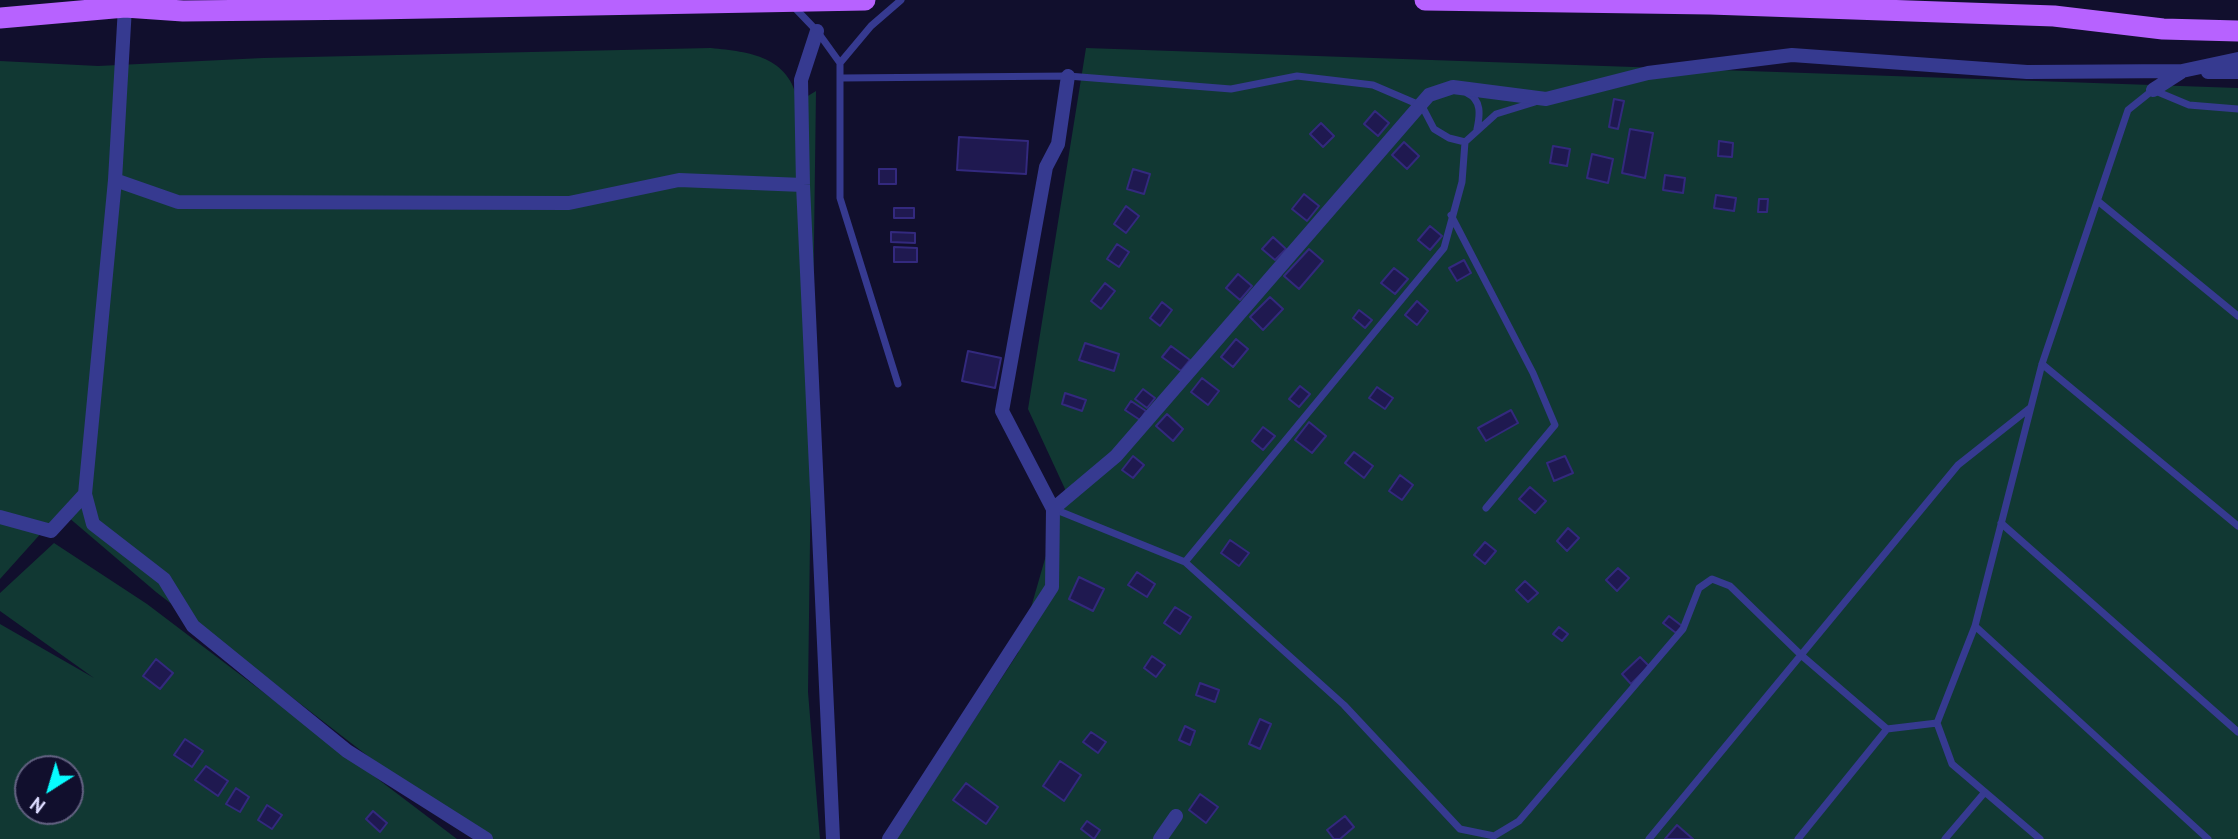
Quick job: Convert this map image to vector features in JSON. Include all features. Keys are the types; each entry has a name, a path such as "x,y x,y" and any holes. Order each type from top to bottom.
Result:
{"main road":[{"path":"0,18 125,7 183,10 359,9 865,0"},
{"path":"1425,0 1710,4 2054,16 2163,29 2238,31"}],"street":[{"path":"125,7 115,180 85,494 93,524 164,579 193,626 347,751 486,839"},
{"path":"817,31 801,80 803,186 833,839"},
{"path":"1053,509 1116,456 1429,95 1453,87 1546,99 1648,73 1792,55 2027,72 2238,72"},
{"path":"2153,90 2182,71 2238,59"},
{"path":"889,839 1052,587 1053,509 1002,411 1046,167 1058,144 1068,76"},
{"path":"115,180 178,202 569,203 679,180 803,186"},
{"path":"0,517 51,531 85,494"},
{"path":"1160,839 1176,816"}],"lane":[{"path":"840,63 871,26 901,0"},
{"path":"789,1 817,31 840,63 840,198 898,384"},
{"path":"842,78 1068,76 1231,89 1297,76 1373,85 1422,106 1434,129 1449,138 1465,142"},
{"path":"1453,87 1473,96 1481,111 1478,129"},
{"path":"2040,839 1952,764 1937,723 1975,626 2042,363 2099,202 2128,110 2153,90 2189,105 2238,109"},
{"path":"1185,562 1444,248 1462,182 1465,142 1496,114 1546,99"},
{"path":"2099,202 2238,316"},
{"path":"1451,215 1533,373 1555,425 1486,508"},
{"path":"2042,363 2238,526"},
{"path":"1649,839 1958,465 2031,408"},
{"path":"1053,509 1185,562 1344,705 1460,829 1494,836 1519,821 1683,629 1699,588 1712,579 1730,586 1801,654 1886,729"},
{"path":"2001,523 2238,732"},
{"path":"1975,626 2208,839"},
{"path":"1798,839 1886,729 1937,723"},
{"path":"1945,839 1985,792"}],"green space":[{"path":"711,48 766,59 786,75 798,102 816,91 808,692 820,839 475,839 156,592 61,511 0,579 0,61 98,66 263,58"},
{"path":"1086,48 2238,88 2238,839 896,839 1018,653 1065,489 1028,409"},
{"path":"54,543 147,604 457,839 0,839 0,624 94,678 0,611 0,593"}],"building":[{"path":"1614,99 1624,101 1618,129 1609,127"},
{"path":"1375,111 1389,123 1378,136 1364,124"},
{"path":"1321,123 1334,136 1323,147 1310,134"},
{"path":"1630,129 1653,133 1645,178 1622,173"},
{"path":"959,137 1028,141 1026,174 957,170"},
{"path":"1719,141 1733,143 1732,157 1718,156"},
{"path":"1404,142 1419,156 1407,169 1392,155"},
{"path":"1553,146 1570,149 1567,166 1550,163"},
{"path":"1592,154 1613,159 1608,183 1587,178"},
{"path":"879,169 896,169 896,184 879,184"},
{"path":"1133,169 1150,174 1144,194 1127,189"},
{"path":"1665,175 1685,178 1683,193 1663,190"},
{"path":"1304,194 1319,206 1307,221 1292,209"},
{"path":"1716,195 1736,198 1734,211 1714,208"},
{"path":"1759,199 1768,199 1767,212 1758,212"},
{"path":"1126,206 1139,216 1126,233 1114,224"},
{"path":"894,208 914,208 914,218 894,218"},
{"path":"1430,226 1442,236 1430,250 1418,240"},
{"path":"891,232 915,233 915,243 891,242"},
{"path":"1273,237 1286,249 1275,260 1262,249"},
{"path":"1117,244 1129,252 1119,267 1107,259"},
{"path":"894,247 917,248 917,262 894,262"},
{"path":"1309,249 1323,261 1299,289 1284,276"},
{"path":"1464,260 1471,273 1457,281 1449,268"},
{"path":"1394,268 1408,279 1395,294 1381,283"},
{"path":"1238,274 1252,286 1240,300 1226,288"},
{"path":"1105,283 1115,291 1101,309 1091,301"},
{"path":"1270,297 1283,309 1263,330 1250,317"},
{"path":"1417,301 1428,311 1417,325 1405,315"},
{"path":"1162,302 1172,310 1160,326 1150,318"},
{"path":"1359,310 1372,320 1365,328 1353,318"},
{"path":"1236,339 1248,349 1233,367 1221,357"},
{"path":"1085,343 1119,354 1114,371 1079,360"},
{"path":"1171,346 1190,360 1181,371 1162,357"},
{"path":"968,351 1001,358 995,388 962,381"},
{"path":"1202,378 1219,391 1208,405 1191,392"},
{"path":"1300,386 1310,394 1299,407 1289,399"},
{"path":"1377,387 1393,398 1385,409 1369,398"},
{"path":"1143,389 1155,398 1147,408 1135,399"},
{"path":"1065,393 1086,400 1082,411 1062,404"},
{"path":"1131,401 1146,411 1140,420 1125,410"},
{"path":"1511,410 1518,423 1486,441 1478,428"},
{"path":"1167,414 1183,429 1173,441 1156,426"},
{"path":"1309,422 1326,436 1312,453 1295,440"},
{"path":"1263,427 1275,436 1263,450 1252,441"},
{"path":"1354,452 1373,466 1364,478 1345,463"},
{"path":"1133,456 1144,465 1133,478 1122,470"},
{"path":"1565,456 1573,473 1554,481 1547,463"},
{"path":"1400,475 1413,485 1402,500 1389,491"},
{"path":"1530,487 1546,501 1535,513 1519,499"},
{"path":"1568,528 1579,538 1567,551 1557,541"},
{"path":"1230,540 1249,553 1239,566 1221,553"},
{"path":"1485,542 1496,551 1485,564 1474,555"},
{"path":"1618,568 1629,578 1617,591 1606,580"},
{"path":"1137,572 1155,584 1147,597 1128,585"},
{"path":"1079,577 1104,589 1093,611 1069,599"},
{"path":"1525,581 1538,593 1528,602 1516,590"},
{"path":"1175,607 1191,617 1180,634 1164,623"},
{"path":"1669,616 1682,626 1676,633 1663,623"},
{"path":"1559,627 1568,634 1562,641 1553,634"},
{"path":"1152,656 1165,665 1156,677 1144,668"},
{"path":"1640,657 1649,666 1631,684 1622,674"},
{"path":"156,659 173,673 160,689 143,676"},
{"path":"1200,683 1219,690 1215,702 1196,695"},
{"path":"1260,719 1271,724 1260,749 1249,744"},
{"path":"1185,726 1195,731 1190,745 1179,740"},
{"path":"1091,732 1106,742 1098,753 1083,742"},
{"path":"185,739 203,751 192,767 174,755"},
{"path":"1060,761 1081,775 1064,801 1043,786"},
{"path":"206,766 228,781 218,796 195,780"},
{"path":"966,783 998,807 986,824 953,800"},
{"path":"236,788 249,797 240,812 226,804"},
{"path":"1200,794 1218,807 1206,823 1189,810"},
{"path":"267,805 282,815 272,829 258,820"},
{"path":"373,811 387,823 380,832 366,819"},
{"path":"1345,816 1354,827 1340,839 1334,839 1327,830"},
{"path":"1087,821 1100,830 1094,839 1081,829"},
{"path":"1677,825 1693,839 1665,839"}]}
